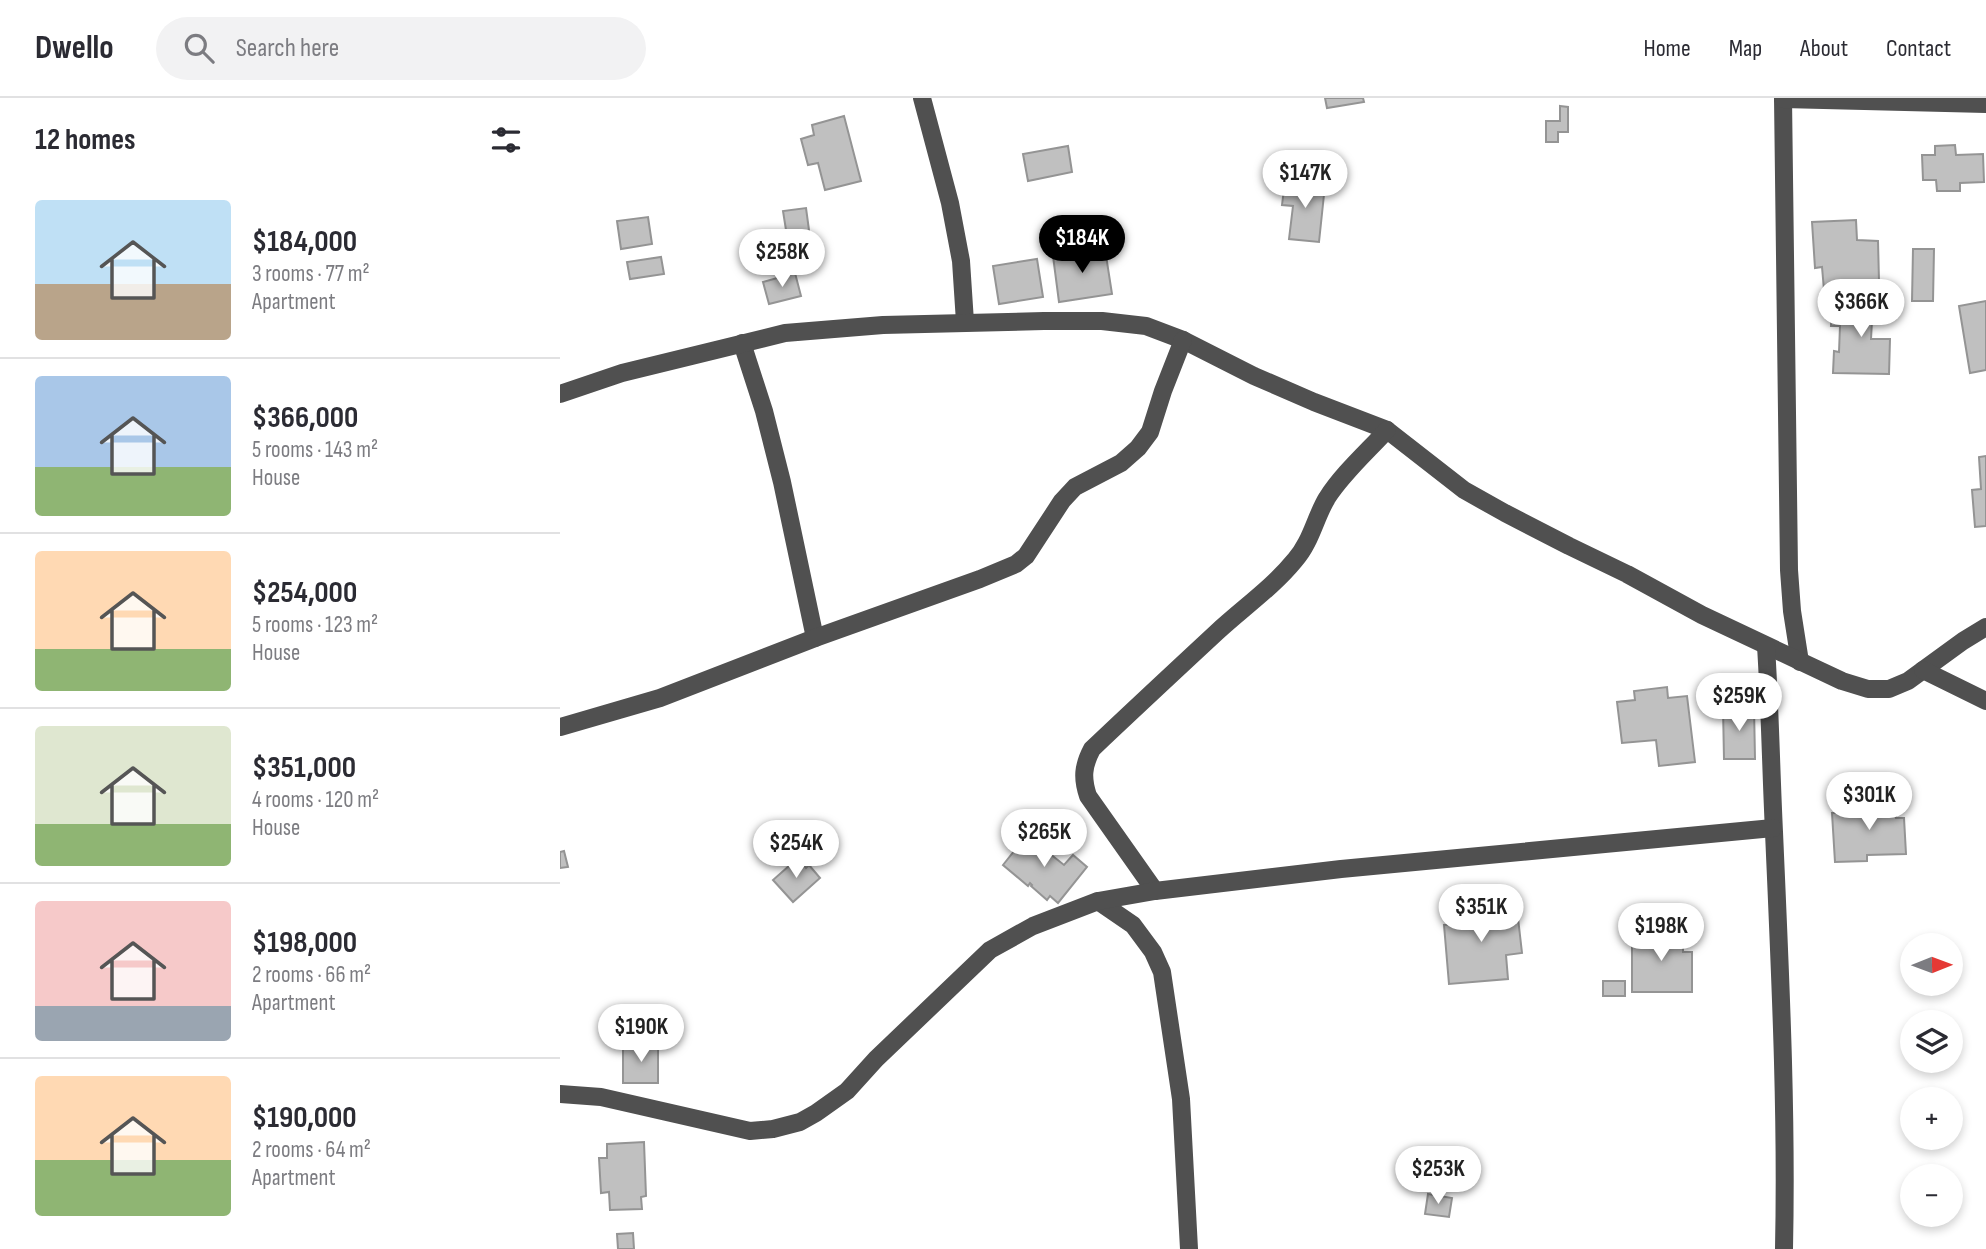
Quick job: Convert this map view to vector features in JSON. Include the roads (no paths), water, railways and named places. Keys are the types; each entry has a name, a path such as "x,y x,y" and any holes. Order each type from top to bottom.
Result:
{"street":[{"path":"922,98 950,204 961,261 965,322"},
{"path":"1800,662 1789,570 1783,99 1986,104"},
{"path":"560,394 622,373 785,332 965,322 1102,321 1146,326 1183,340 1254,376 1314,402 1387,430 1464,490 1702,615 1842,681 1868,689 1889,689 1908,681 1986,627"},
{"path":"560,727 660,698 1016,564 1026,556 1062,501 1075,487 1121,463 1138,448 1150,432 1183,340"},
{"path":"742,343 764,411 782,482 815,638"},
{"path":"1155,891 1088,796 1083,780 1085,761 1092,749 1217,631 1282,575 1297,558 1329,495 1387,430"},
{"path":"1766,646 1780,976 1784,1249"},
{"path":"1923,670 1986,701"},
{"path":"560,1094 601,1097 750,1131 773,1129 800,1122 847,1091 876,1059 990,950 1033,926 1098,901 1155,891 1341,869 1773,828"},
{"path":"1098,901 1133,925 1153,952 1162,972 1181,1099 1189,1249"}]}
